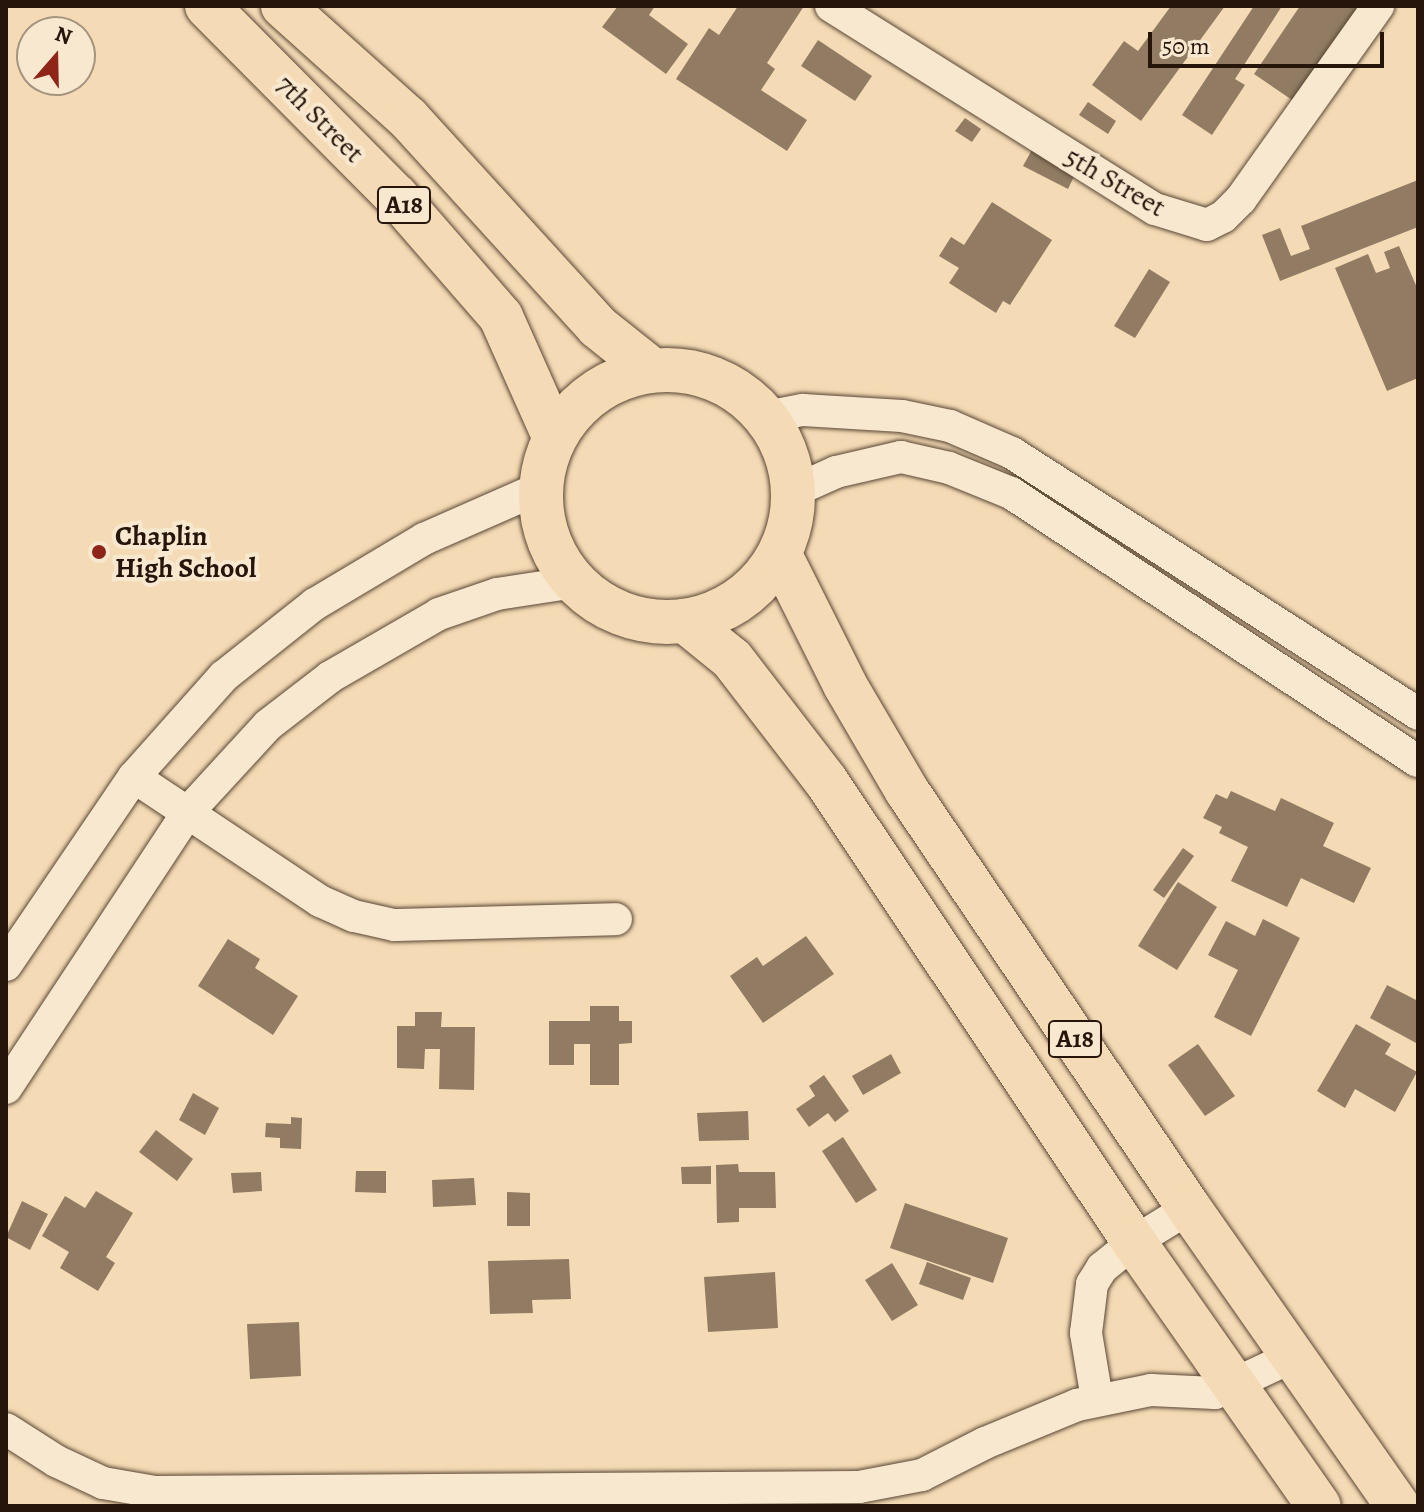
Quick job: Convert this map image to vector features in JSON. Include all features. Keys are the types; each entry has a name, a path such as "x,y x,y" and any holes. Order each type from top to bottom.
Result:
{"highway":[{"name":"7th Street","path":"207,6 396,196 501,317 554,436"},
{"name":"7th Street","path":"283,6 408,118 598,327 652,370"},
{"path":"652,370 694,372 734,388 766,417 786,452 794,491 780,555 756,587 723,609 685,621 645,620 607,607 575,582 555,554 543,522 540,488 554,436 579,404 613,381 652,370"},
{"name":"A18","path":"780,555 845,685 907,791 1189,1208 1398,1506"},
{"name":"A18","path":"685,621 732,659 826,781 1134,1242 1319,1506"}],"street":[{"name":"5th Street","path":"831,6 1155,209 1207,225 1223,217 1241,199 1378,6"},
{"path":"766,417 803,410 902,416 950,426 1012,453 1418,714"},
{"path":"901,457 902,416"},
{"path":"794,491 836,472 901,457 949,468 1011,493 1262,662 1418,761"},
{"path":"6,965 134,777 224,676 315,604 424,539 540,488"},
{"path":"6,1088 117,914 188,812 268,725 330,677 439,614 497,594 575,582"},
{"path":"1262,662 1283,628"},
{"path":"134,777 320,901 354,916 394,925 616,919"},
{"path":"1097,1399 1086,1333 1087,1303 1092,1284 1102,1268 1134,1242 1189,1208"},
{"path":"6,1429 56,1461 103,1483 155,1492 859,1487 922,1475 985,1443 1097,1399 1151,1390 1215,1393 1294,1356"}],"building":[{"path":"618,6 655,6 649,15 688,44 666,74 602,27"},
{"path":"738,6 804,6 767,63 775,69 761,90 807,120 787,151 676,79 709,28 719,35"},
{"path":"1171,6 1225,6 1141,121 1092,85 1124,41 1138,51"},
{"path":"1254,6 1282,6 1235,79 1245,85 1212,135 1182,115"},
{"path":"1300,6 1365,6 1298,104 1254,74"},
{"path":"818,40 872,76 855,101 801,66"},
{"path":"1088,102 1116,121 1108,134 1079,115"},
{"path":"965,118 981,129 972,142 955,131"},
{"path":"1034,146 1078,168 1068,189 1023,166"},
{"path":"1418,180 1418,227 1280,281 1262,235 1280,228 1291,256 1310,249 1301,226"},
{"path":"992,202 1052,240 1010,305 1003,301 996,313 949,283 959,268 939,256 951,237 964,245"},
{"path":"1399,246 1418,290 1418,378 1387,391 1335,268 1368,254 1376,273 1390,268 1384,252"},
{"path":"1149,269 1170,282 1135,338 1114,326"},
{"path":"1231,791 1275,811 1281,798 1334,823 1323,846 1371,868 1354,903 1301,878 1287,907 1231,881 1248,847 1219,833 1222,827 1203,818 1216,794 1227,799"},
{"path":"1183,848 1194,856 1164,898 1153,890"},
{"path":"1178,882 1217,907 1177,970 1138,946"},
{"path":"1263,919 1300,938 1251,1036 1214,1017 1238,970 1208,955 1226,921 1255,936"},
{"path":"806,936 834,974 763,1023 730,976 757,957 763,966"},
{"path":"228,939 260,959 255,968 298,996 273,1035 198,986"},
{"path":"1387,985 1418,1001 1418,1044 1370,1018"},
{"path":"590,1006 619,1006 619,1021 632,1021 632,1043 619,1044 619,1085 590,1085 590,1044 574,1044 574,1065 549,1065 549,1021 590,1021"},
{"path":"415,1012 442,1012 441,1027 475,1027 474,1090 439,1089 440,1049 425,1049 424,1069 397,1068 397,1026 415,1026"},
{"path":"1356,1024 1391,1044 1385,1054 1417,1072 1395,1112 1355,1089 1345,1108 1317,1091"},
{"path":"1198,1044 1235,1096 1205,1116 1168,1065"},
{"path":"891,1054 901,1073 863,1095 852,1076"},
{"path":"824,1075 849,1111 835,1122 828,1113 809,1127 796,1109 815,1096 809,1086"},
{"path":"193,1093 219,1108 205,1135 179,1120"},
{"path":"748,1111 749,1140 699,1141 697,1113"},
{"path":"291,1117 302,1118 301,1149 280,1148 280,1138 265,1137 266,1123 291,1124"},
{"path":"156,1130 193,1159 177,1181 139,1152"},
{"path":"843,1137 877,1190 856,1203 822,1151"},
{"path":"738,1164 739,1172 775,1172 776,1208 739,1208 739,1222 717,1223 716,1165"},
{"path":"711,1166 711,1184 682,1184 681,1167"},
{"path":"356,1171 386,1171 386,1193 355,1192"},
{"path":"261,1172 262,1191 233,1193 231,1173"},
{"path":"474,1178 476,1205 433,1207 432,1180"},
{"path":"96,1191 133,1213 106,1257 115,1263 98,1291 60,1268 69,1252 42,1236 65,1196 85,1208"},
{"path":"507,1192 530,1193 530,1226 507,1226"},
{"path":"22,1201 48,1214 30,1250 6,1237"},
{"path":"905,1203 1008,1238 993,1283 890,1248"},
{"path":"569,1259 571,1299 532,1300 533,1313 490,1314 488,1261"},
{"path":"927,1262 971,1278 963,1300 919,1284"},
{"path":"892,1263 918,1305 892,1321 865,1280"},
{"path":"775,1272 778,1328 708,1332 704,1277"},
{"path":"299,1322 301,1376 250,1379 247,1324"}],"place":[{"name":"Chaplin High School","path":"99,552"}]}
